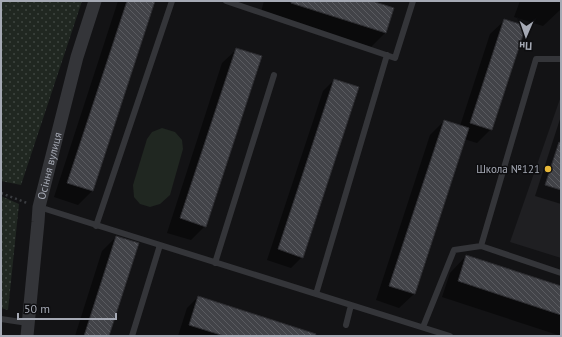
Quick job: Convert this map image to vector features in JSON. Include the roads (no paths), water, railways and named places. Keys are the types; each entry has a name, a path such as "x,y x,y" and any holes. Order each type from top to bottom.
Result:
{"street":[{"name":"Осіння вулиця","path":"27,329 39,207 77,57 95,1"}],"lane":[{"path":"96,226 172,1"},
{"path":"226,1 395,58 414,1"},
{"path":"316,294 387,55"},
{"path":"481,246 536,59 561,59"},
{"path":"215,263 274,75"},
{"path":"39,207 450,336"},
{"path":"132,336 160,246"},
{"path":"423,328 454,250 481,246 561,273"},
{"path":"346,325 351,305"},
{"path":"1,319 27,329"}],"place":[{"name":"Школа №121","path":"548,169"}]}
